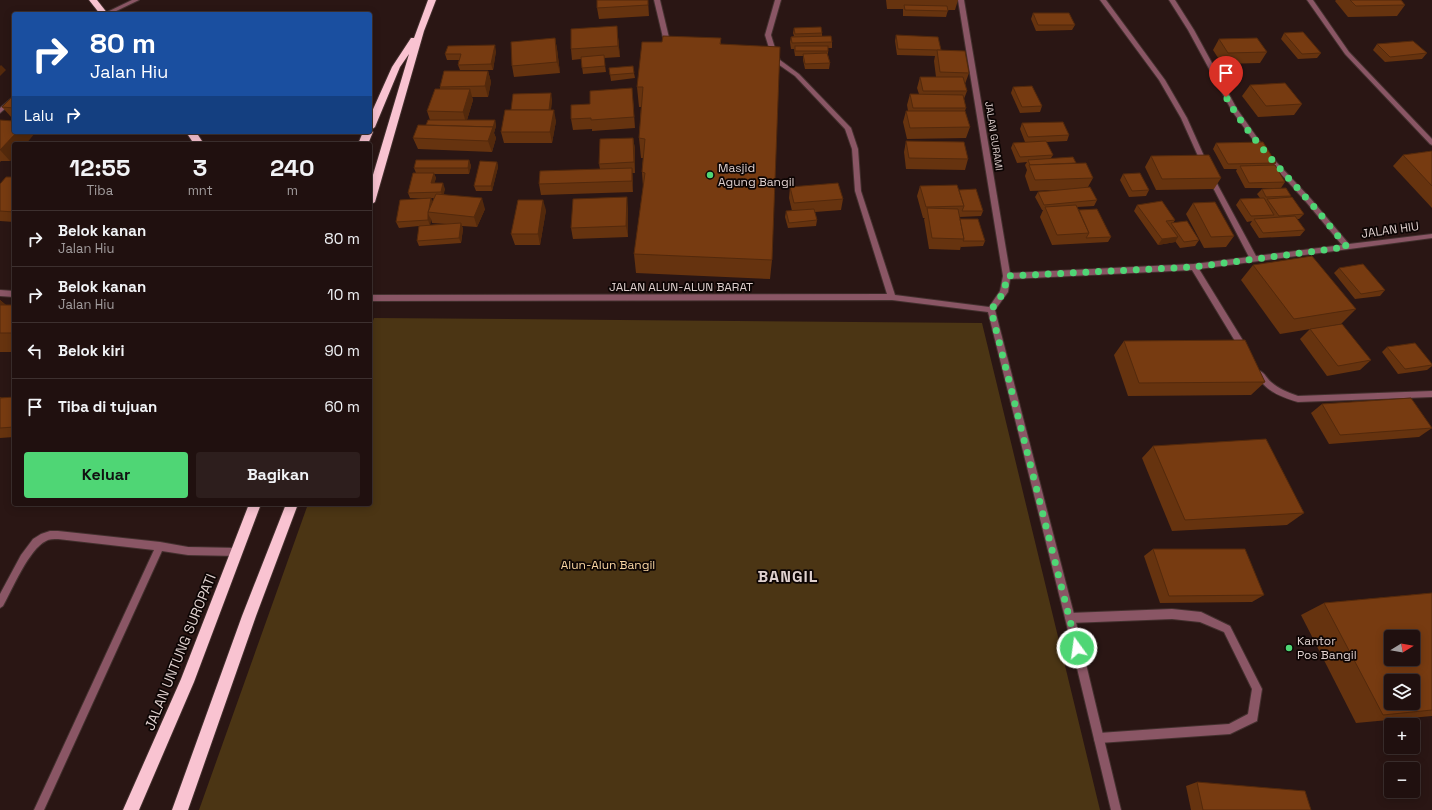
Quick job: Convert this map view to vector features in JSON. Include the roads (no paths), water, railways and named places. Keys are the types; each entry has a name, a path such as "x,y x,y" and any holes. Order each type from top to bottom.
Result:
{"highway":[{"path":"93,0 103,12"},
{"path":"372,195 420,31 432,0"},
{"path":"372,122 396,67 420,31"},
{"name":"JALAN UNTUNG SUROPATI","path":"131,810 188,682 254,506"},
{"path":"180,810 249,616 291,506"}],"street":[{"path":"109,12 136,0"},
{"path":"657,0 669,50 674,51"},
{"path":"778,0 768,35 776,61 797,75 848,128 855,150 858,192 892,298"},
{"name":"JALAN GURAMI","path":"961,0 1007,276"},
{"path":"1103,0 1162,80 1184,118 1214,185 1254,260"},
{"path":"1172,0 1191,30 1234,110 1266,154 1309,201 1347,247"},
{"path":"1310,0 1348,52 1432,143"},
{"path":"764,49 772,48"},
{"path":"0,111 12,100"},
{"name":"JALAN HIU","path":"1007,276 1194,267 1432,236"},
{"path":"1194,267 1248,354"},
{"path":"1007,276 1004,292 991,310 1070,618 1116,810"},
{"path":"0,293 12,294"},
{"name":"JALAN ALUN-ALUN BARAT","path":"372,298 892,298 991,310"},
{"path":"1256,368 1264,381 1280,394 1298,399 1432,394"},
{"path":"0,603 25,558 34,545 44,537 58,535 160,546 188,551 238,552"},
{"path":"39,810 160,546"},
{"path":"1070,618 1172,614 1201,617 1227,628 1257,689 1253,717 1230,729 1099,738"}],"place":[{"name":"Masjid Agung Bangil","path":"710,175"},
{"name":"Kantor Pos Bangil","path":"1289,648"}],"district":[{"name":"BANGIL","path":"788,576"}],"park label":[{"name":"Alun-Alun Bangil","path":"608,565"}]}
